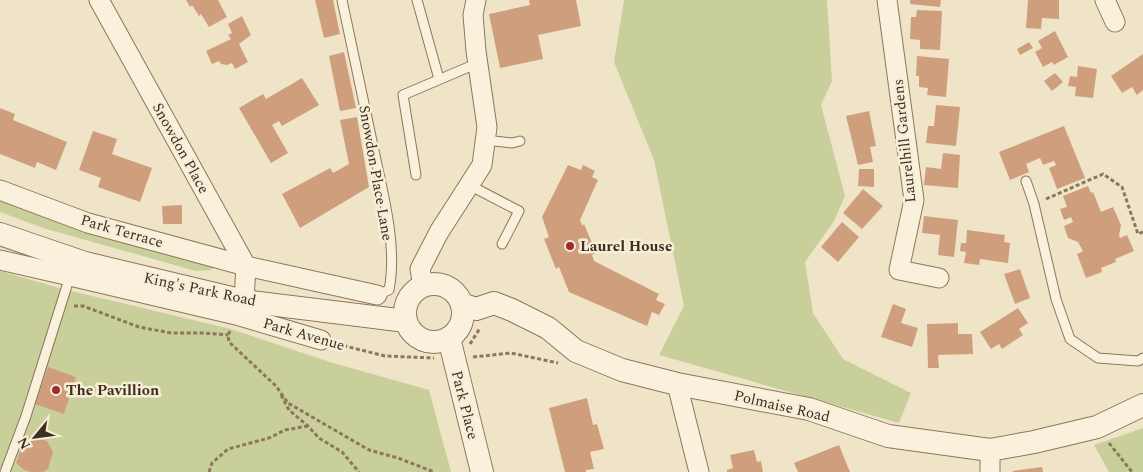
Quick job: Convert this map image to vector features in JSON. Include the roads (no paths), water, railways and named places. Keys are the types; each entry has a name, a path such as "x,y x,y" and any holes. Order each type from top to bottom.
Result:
{"street":[{"name":"Snowdon Place","path":"99,0 246,266"},
{"path":"423,286 420,269 439,232 482,165 487,127 478,63 474,15 476,0"},
{"name":"Laurelhill Gardens","path":"887,0 914,200 899,270 939,278"},
{"path":"1105,0 1115,22"},
{"name":"Park Terrace","path":"0,190 88,223 246,266"},
{"name":"King's Park Road","path":"0,234 72,268 240,308 406,321"},
{"path":"0,260 72,268"},
{"name":"Snowdon Place Lane","path":"246,266 377,295"},
{"path":"240,308 246,266"},
{"path":"434,284 444,286 457,295 462,304 462,322 456,331 451,348 440,341 425,340 412,332 406,321 406,307 410,297 415,290 423,286 434,284"},
{"name":"Polmaise Road","path":"462,304 476,309 494,303 512,310 548,328 576,351 622,370 677,384 809,409 888,436 990,450 1097,427 1143,405"},
{"name":"Park Avenue","path":"240,308 322,340"},
{"name":"Park Place","path":"451,348 482,472"},
{"path":"677,384 699,472"},
{"path":"990,450 990,472"}],"lane":[{"name":"Snowdon Place Lane","path":"342,0 385,203 390,242 392,276 389,290 377,295"},
{"path":"417,0 439,80"},
{"path":"416,175 403,95 478,63"},
{"path":"485,140 512,143 520,141"},
{"path":"1026,181 1034,204 1056,298 1070,339 1098,358 1138,361 1143,358"},
{"path":"469,185 519,211 502,244"},
{"path":"5,472 26,416 72,268"}],"place":[{"name":"Laurel House","path":"570,246"},
{"name":"The Pavillion","path":"56,390"}]}
